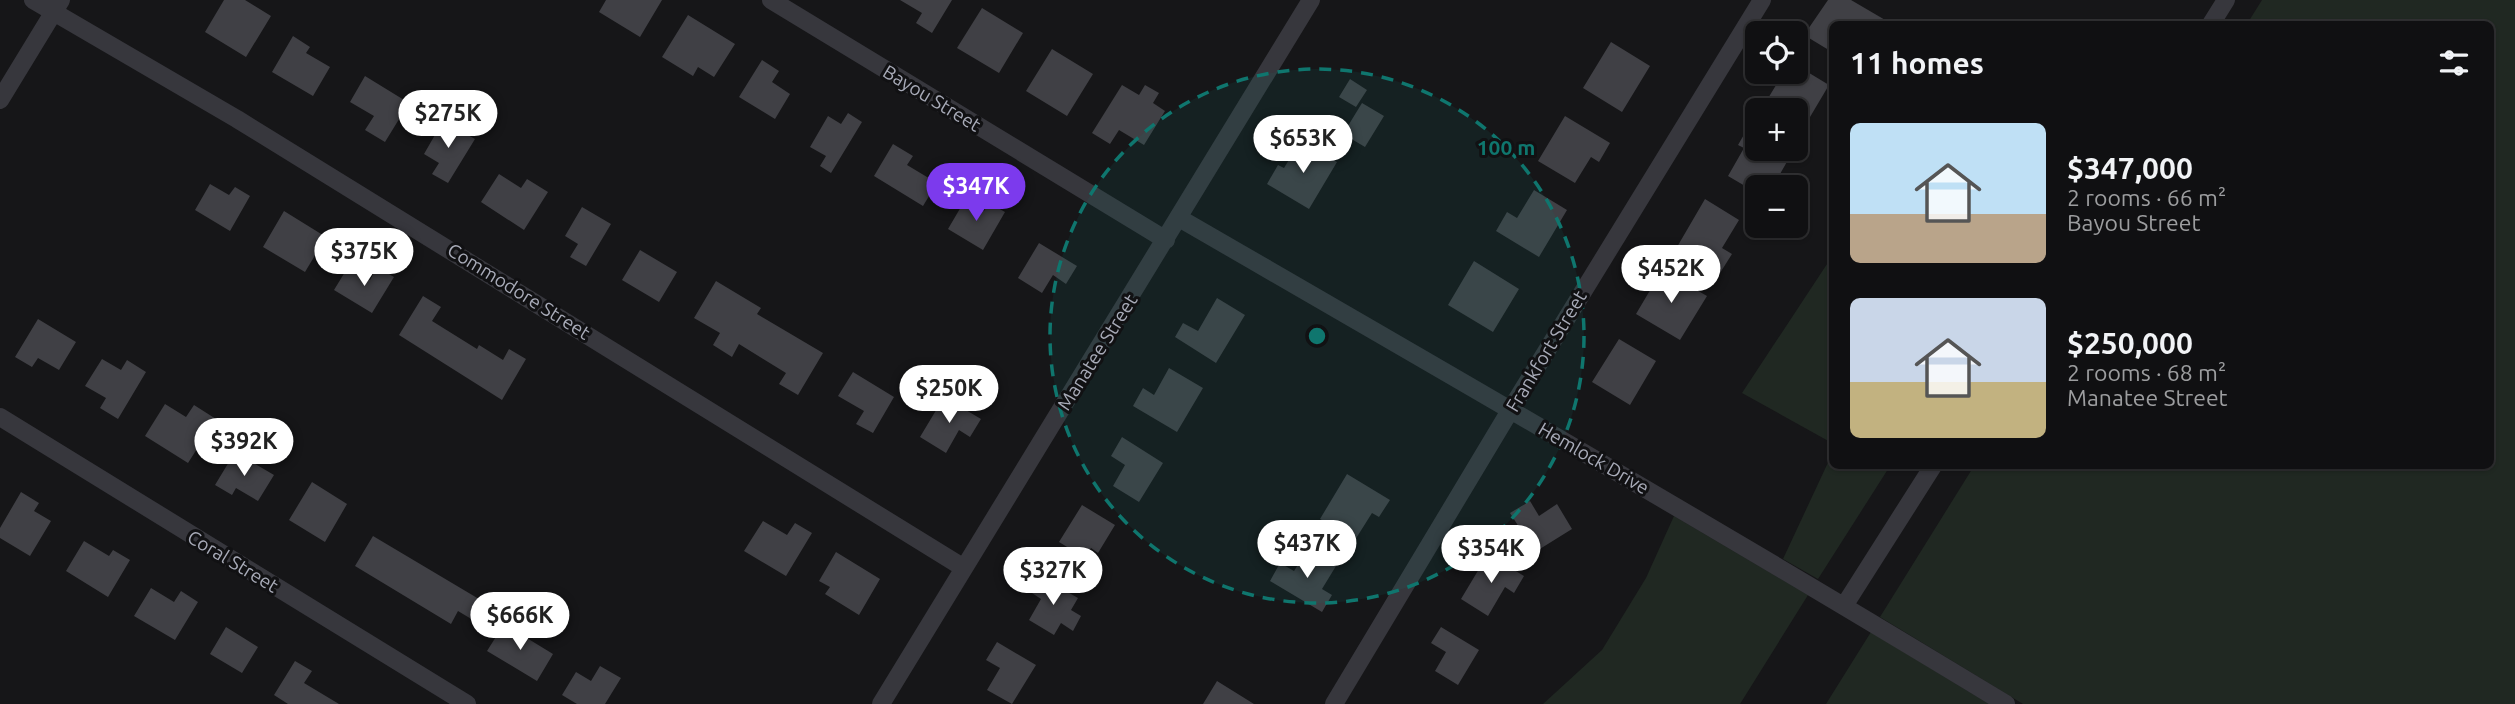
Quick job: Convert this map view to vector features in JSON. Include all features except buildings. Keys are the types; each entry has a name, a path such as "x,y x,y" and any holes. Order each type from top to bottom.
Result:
{"street":[{"name":"Commodore Street","path":"33,0 57,6 964,568"},
{"name":"Bayou Street","path":"771,0 1166,240"},
{"name":"Manatee Street","path":"881,704 1311,0"},
{"name":"Frankfort Street","path":"1334,704 1762,0"},
{"path":"2213,21 2226,0"},
{"path":"0,100 57,6"},
{"name":"Hemlock Drive","path":"1179,218 1511,409 2006,704"},
{"name":"Coral Street","path":"0,417 467,704"},
{"path":"1844,606 1931,469"}],"shaded area":[{"path":"2262,0 2515,0 2515,704 2023,704 1880,617 1972,469 2494,469 2494,21 2249,21"},
{"path":"1829,261 1829,441 1742,393"},
{"path":"1829,460 1829,469 1888,469 1818,579 1783,559"},
{"path":"1674,516 1808,595 1740,704 1543,704 1602,650 1646,578"},
{"path":"1871,632 1989,704 1826,704"}]}
